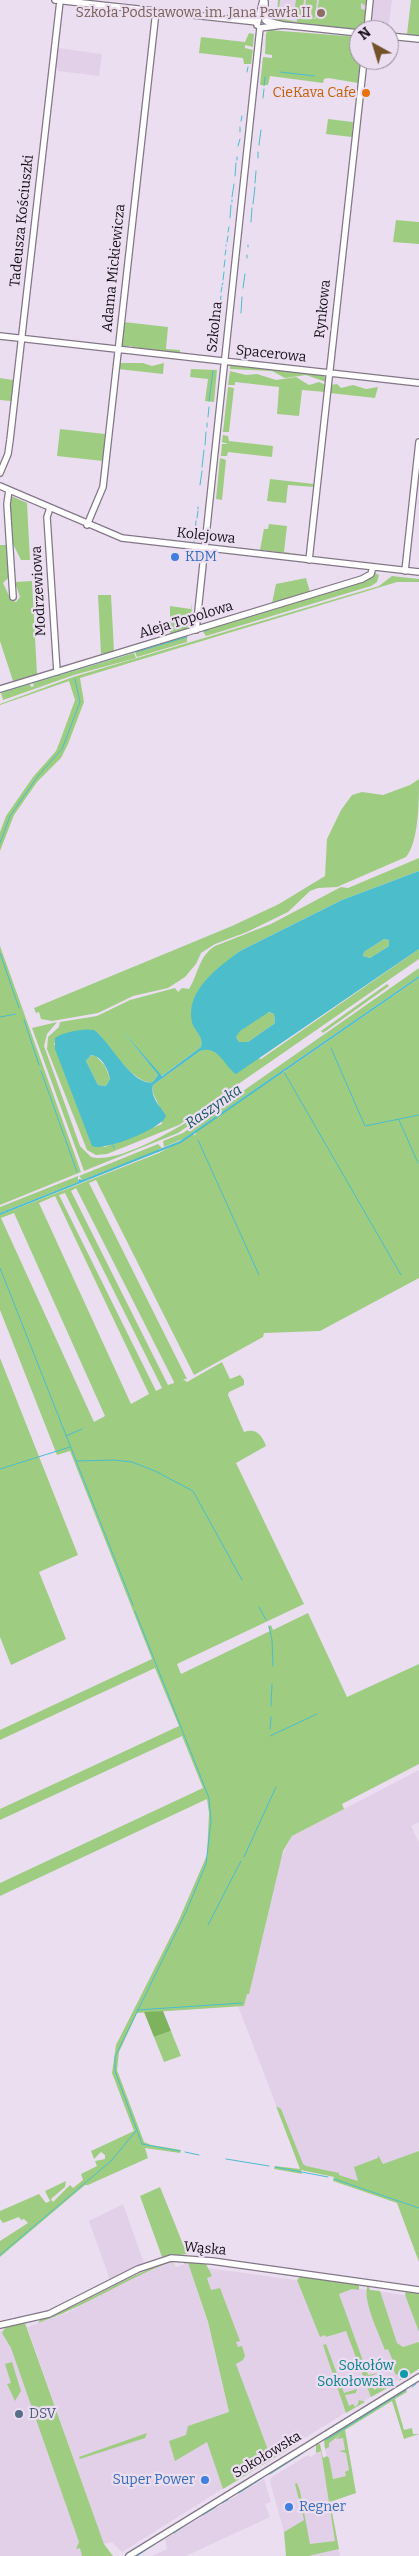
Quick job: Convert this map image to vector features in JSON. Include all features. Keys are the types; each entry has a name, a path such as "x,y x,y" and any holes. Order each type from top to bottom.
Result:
{"street":[{"path":"54,0 349,32"},
{"name":"Tadeusza Kościuszki","path":"0,473 8,451 60,0"},
{"name":"Szkolna","path":"196,630 264,0"},
{"path":"368,20 370,0"},
{"name":"Adama Mickiewicza","path":"87,524 102,490 156,11"},
{"path":"399,37 419,39"},
{"name":"Rynkowa","path":"309,560 363,70"},
{"name":"Spacerowa","path":"0,336 419,383"},
{"path":"405,571 419,442"},
{"name":"Kolejowa","path":"0,486 122,538 419,572"},
{"path":"9,490 7,504 13,597"},
{"name":"Modrzewiowa","path":"50,508 48,526 57,672"},
{"name":"Aleja Topolowa","path":"0,689 366,577 371,574 373,567"},
{"name":"Wąska","path":"0,2325 30,2320 49,2314 138,2269 171,2258 212,2261 419,2290"},
{"name":"Sokołowska","path":"129,2556 419,2377"}],"shaded area":[{"name":"Szkoła Podstawowa im. Jana Pawła II","path":"278,0 367,0 365,20 349,20 349,28 279,20 276,16"},
{"path":"374,0 392,0 389,20 371,20"},
{"path":"58,48 102,54 99,76 58,71 58,68 55,68"},
{"path":"419,1770 419,1822 411,1826 419,1843 419,2205 328,2174 300,2167 238,2006 244,2006 278,1863 292,1836"},
{"path":"123,2204 144,2263 110,2280 89,2221"},
{"path":"171,2262 176,2267 188,2263 208,2323 229,2412 256,2468 122,2552 112,2542 104,2544 27,2327 67,2313 142,2273"},
{"path":"200,2267 405,2295 419,2332 419,2367 271,2459"},
{"name":"DSV","path":"6,2327 87,2556 0,2556 0,2332"},
{"path":"345,2430 353,2475 331,2479 324,2443"},
{"path":"321,2450 340,2556 308,2556 304,2520 284,2532 270,2482 272,2477 308,2455 311,2457"},
{"path":"264,2479 271,2502 265,2504 270,2517 186,2556 151,2556 167,2549 165,2539"}],"green space":[{"name":"Szkoła Podstawowa im. Jana Pawła II","path":"278,0 280,0 278,18 297,22 296,0 304,0 302,15 304,16 306,0 317,0 315,18 305,17 316,19 319,0 367,0 366,6 361,3 361,9 366,10 365,20 349,20 349,30 277,21"},
{"path":"411,0 419,0 419,37 405,35 407,34"},
{"path":"269,30 349,36 349,70 359,70 358,83 328,78 324,79 323,83 270,76 268,85 260,85 263,57 272,58 272,55 265,54 266,33"},
{"path":"249,33 254,34 253,47 245,45 245,48 253,50 251,64 244,64 243,58 199,53 201,37 245,42"},
{"path":"328,119 353,122 352,137 326,134"},
{"path":"396,220 419,222 419,244 393,242"},
{"path":"124,322 168,327 166,349 180,350 180,353 122,346"},
{"path":"118,363 143,363 152,366 164,363 163,374 118,369"},
{"path":"230,365 321,375 325,377 326,382 306,375 285,378 272,371 230,369"},
{"path":"191,369 217,370 214,402 205,401 208,379 190,377"},
{"path":"230,371 246,375 257,374 276,380 296,377 309,385 319,382 326,385 325,392 302,390 299,416 277,414 279,387 235,382 235,385 228,385"},
{"path":"0,378 13,380 11,401 0,400"},
{"path":"337,384 341,388 353,385 366,389 378,387 375,398 330,393 331,385"},
{"path":"228,387 234,388 229,432 223,432"},
{"path":"60,429 105,434 103,461 57,456"},
{"path":"223,435 228,436 229,441 273,446 272,457 228,452 227,456 221,456 222,444 228,444 222,442"},
{"path":"220,458 226,460 222,500 216,499"},
{"path":"270,479 314,484 314,487 288,485 286,503 267,501"},
{"path":"9,495 27,503 30,560 21,560 11,540"},
{"path":"265,523 264,529 268,529 269,524 287,526 284,552 306,555 260,550"},
{"path":"0,545 8,545 9,577 3,583 11,600 16,602 20,597 15,582 32,581 37,674 13,681 0,641"},
{"path":"375,573 379,575 377,582 371,586 206,636 203,632 203,630 368,579"},
{"path":"368,575 272,604 276,584 306,578 310,592"},
{"path":"392,576 419,579 419,582 397,582 80,678 84,702 68,744 61,758 37,782 14,815 0,851 0,832 6,816 33,777 56,751 75,700 69,681 0,704 73,677 379,586"},
{"path":"98,595 111,595 114,651 101,654"},
{"path":"192,603 191,621 186,630 170,636 170,606 191,609"},
{"path":"187,634 187,642 137,657 135,652 171,641 135,650"},
{"path":"134,653 136,658 74,675 3,700 1,693 29,683 16,688 30,684 31,687 34,686 33,683"},
{"path":"419,779 416,831 414,841 406,857 337,887 318,888 310,891 288,912 247,932 215,944 201,953 196,964 185,977 168,988 133,996 98,1013 52,1021 41,1019 39,1012 36,1013 34,1008 232,926 279,904 325,876 327,839 341,810 352,795 362,792 383,795 410,785"},
{"path":"419,858 419,871 342,900 233,956 209,981 196,1000 192,1018 201,1039 201,1047 163,1075 160,1075 121,1029 158,1075 153,1082 146,1082 131,1072 98,1033 54,1043 91,1142 105,1147 162,1124 160,1108 154,1094 153,1085 200,1051 206,1049 261,1059 419,949 419,959 179,1125 107,1154 96,1155 87,1150 47,1049 48,1037 59,1027 60,1022 97,1016 130,1000 175,988 178,992 182,988 189,989 205,955 215,946 271,924 341,887 348,888"},
{"path":"384,939 389,940 389,946 370,958 363,956 364,952"},
{"path":"0,946 81,1172 0,1205"},
{"path":"419,968 419,976 183,1139 164,1147 163,1141 183,1133"},
{"path":"419,978 419,1278 320,1331 264,1333 263,1337 194,1375 96,1180 89,1183 187,1379 183,1379 187,1382 222,1362 230,1379 240,1375 244,1380 244,1385 229,1392 228,1395 244,1432 252,1431 258,1433 266,1446 236,1463 304,1604 177,1664 181,1674 270,1631 268,1627 271,1625 273,1630 308,1613 347,1697 419,1664 419,1764 342,1804 344,1809 292,1836 283,1851 249,1994 247,1994 244,2006 137,2013 119,2052 117,2070 144,2142 181,2150 180,2153 145,2148 148,2158 85,2185 0,2257 0,2241 28,2223 19,2217 3,2223 0,2219 0,2211 39,2194 46,2203 50,2201 45,2191 66,2181 65,2187 51,2199 53,2202 70,2185 73,2188 83,2180 81,2174 97,2166 95,2161 105,2159 105,2155 101,2152 94,2159 91,2151 134,2131 112,2073 116,2045 178,1922 207,1855 209,1813 207,1799 0,1896 0,1883 203,1788 182,1736 0,1820 0,1809 179,1726 155,1668 0,1740 0,1730 152,1659 70,1451 57,1455 0,1310 0,1215 159,1153 194,1134 195,1136 196,1132 283,1072 285,1073 285,1071","holes":["76,1188 174,1383 168,1385 71,1191","65,1193 162,1388 156,1391 59,1195","55,1196 149,1394 131,1404 39,1203","14,1213 105,1416 94,1422 1,1218"]},
{"path":"387,984 389,986 323,1033 321,1031"},
{"path":"268,1012 274,1014 275,1023 248,1042 239,1042 236,1037 239,1031"},
{"path":"57,1022 47,1034 44,1046 80,1146 91,1157 105,1158 143,1145 185,1123 234,1091 234,1095 178,1133 84,1171 32,1028"},
{"path":"91,1055 96,1056 105,1066 110,1079 106,1086 98,1085 86,1061"},
{"path":"158,1144 162,1148 152,1153 82,1180 79,1176"},
{"path":"78,1176 78,1182 0,1213 0,1207"},
{"path":"0,1358 78,1555 39,1572 66,1639 11,1665 0,1637"},
{"path":"163,2011 171,2031 154,2037 144,2012"},
{"path":"171,2031 181,2056 164,2062 154,2037"},
{"path":"276,2106 281,2109 303,2164 306,2166 339,2173 339,2175 358,2181 354,2167 378,2158 378,2155 383,2164 419,2151 419,2262 397,2203 333,2181 334,2177 301,2170 302,2174 274,2169 275,2166 300,2169"},
{"path":"160,2187 187,2254 162,2257 140,2196"},
{"path":"185,2260 205,2262 212,2276 207,2278 211,2290 220,2288 240,2341 236,2342 238,2347 242,2346 245,2356 243,2360 236,2364 271,2458 299,2443 223,2489 207,2442 175,2461 169,2441 186,2435 188,2426 229,2412 208,2322 188,2263 184,2264"},
{"path":"171,2261 176,2267 171,2262 38,2323 40,2320 137,2274"},
{"path":"301,2276 359,2284 359,2290 352,2289 339,2294 368,2375 378,2373 369,2377 374,2390 390,2381 395,2384 371,2397 346,2331 320,2337 297,2280"},
{"path":"368,2285 370,2290 380,2291 397,2343 403,2347 419,2342 419,2369 399,2381 400,2373 396,2375 390,2362 393,2361 388,2349 385,2350 369,2308 367,2299"},
{"path":"406,2291 419,2292 419,2332 405,2295"},
{"path":"25,2323 104,2544 113,2556 82,2556 80,2548 76,2549 79,2542 11,2348 2,2333 6,2327"},
{"path":"326,2344 344,2393 357,2389 356,2393 345,2395 349,2406 353,2404 355,2407 359,2400 365,2402 346,2413 323,2345"},
{"path":"12,2362 21,2391 15,2401 7,2384 11,2383 5,2364"},
{"path":"405,2388 407,2392 395,2399 404,2430 412,2428 413,2434 419,2434 404,2439 392,2401 345,2430 356,2493 330,2502 339,2549 308,2556 286,2556 284,2532 304,2520 295,2484 297,2483 310,2544 335,2541 321,2451 316,2453 316,2444 320,2444 323,2458 327,2456 329,2458 333,2479 346,2476 345,2472 349,2470 346,2453 339,2451 345,2450 343,2438 336,2439 341,2434 329,2443 329,2447 325,2449 324,2440"},
{"path":"147,2433 145,2438 80,2459 79,2457"}],"water":[{"path":"419,871 419,949 236,1074 216,1053 206,1050 200,1051 153,1085 154,1098 166,1116 162,1121 155,1127 132,1138 108,1146 92,1146 55,1049 55,1038 74,1031 94,1030 129,1071 145,1082 153,1082 158,1075 121,1029 162,1076 201,1047 200,1037 192,1022 191,1010 194,1000 205,980 240,951 342,900","holes":["384,939 389,940 389,946 370,958 363,956 364,952","269,1012 274,1014 275,1023 248,1042 239,1042 236,1037 240,1031","91,1055 101,1060 108,1071 110,1079 106,1086 98,1085 86,1061"]},
{"path":"419,976 419,978 181,1143 0,1215 0,1213 78,1182 79,1179 82,1180 180,1141"}],"waterway":[{"path":"247,72 248,67"},
{"path":"280,72 315,76"},
{"path":"264,86 265,77"},
{"path":"263,98 264,89"},
{"path":"241,121 242,116"},
{"path":"240,127 240,132"},
{"path":"259,145 261,130"},
{"path":"238,146 240,139"},
{"path":"258,152 258,158"},
{"path":"235,176 236,163"},
{"path":"255,183 256,171"},
{"path":"232,197 234,184"},
{"path":"253,204 255,187"},
{"path":"230,218 231,205"},
{"path":"251,222 252,208"},
{"path":"228,232 229,227"},
{"path":"227,242 228,236"},
{"path":"225,255 226,250"},
{"path":"224,267 225,260"},
{"path":"223,280 224,272"},
{"path":"243,288 245,274"},
{"path":"221,292 222,287"},
{"path":"219,312 221,296"},
{"path":"241,313 242,297"},
{"path":"209,401 213,371"},
{"path":"208,417 209,407"},
{"path":"205,445 206,432"},
{"path":"202,467 204,450"},
{"path":"200,485 202,471"},
{"path":"197,518 198,511"},
{"path":"194,542 196,521"},
{"path":"204,631 208,630"},
{"path":"136,652 187,637"},
{"path":"2,692 134,652"},
{"path":"0,843 10,816 38,776 62,749 80,702 75,679"},
{"path":"0,953 19,1008"},
{"path":"0,1017 16,1014"},
{"path":"24,1020 39,1065"},
{"path":"331,1048 365,1126 419,1115"},
{"path":"41,1071 77,1172"},
{"path":"284,1072 401,1275"},
{"path":"399,1120 418,1163"},
{"path":"198,1140 259,1275"},
{"path":"0,1268 133,1605"},
{"path":"66,1436 82,1429"},
{"path":"0,1469 70,1447"},
{"path":"77,1461 114,1460 132,1462 155,1471 193,1491 242,1580"},
{"path":"259,1607 266,1620"},
{"path":"135,1611 209,1798 211,1821 206,1864 186,1912 115,2057 115,2071 142,2144 180,2151"},
{"path":"269,1626 272,1640 273,1666"},
{"path":"271,1706 272,1684"},
{"path":"270,1736 317,1714"},
{"path":"270,1729 271,1717"},
{"path":"244,1857 276,1787"},
{"path":"208,1925 241,1861"},
{"path":"137,2010 242,2003"},
{"path":"0,2255 111,2161 136,2131"},
{"path":"185,2152 199,2155"},
{"path":"226,2159 269,2166"},
{"path":"275,2167 328,2177"},
{"path":"334,2179 419,2208"},
{"path":"412,2387 416,2384"},
{"path":"326,2440 406,2390"},
{"path":"270,2474 303,2453"},
{"path":"239,2493 261,2479"},
{"path":"222,2503 228,2500"},
{"path":"203,2515 216,2507"},
{"path":"174,2533 195,2519"},
{"path":"137,2556 164,2538"}],"place":[{"name":"Szkoła Podstawowa im. Jana Pawła II","path":"321,13"},
{"name":"CieKava Cafe","path":"366,93"},
{"name":"KDM","path":"175,557"},
{"name":"Sokołów Sokołowska","path":"404,2374"},
{"name":"DSV","path":"19,2414"},
{"name":"Super Power","path":"205,2480"},
{"name":"Regner","path":"289,2507"}],"water label":[{"name":"Raszynka","path":"214,1107"}]}
